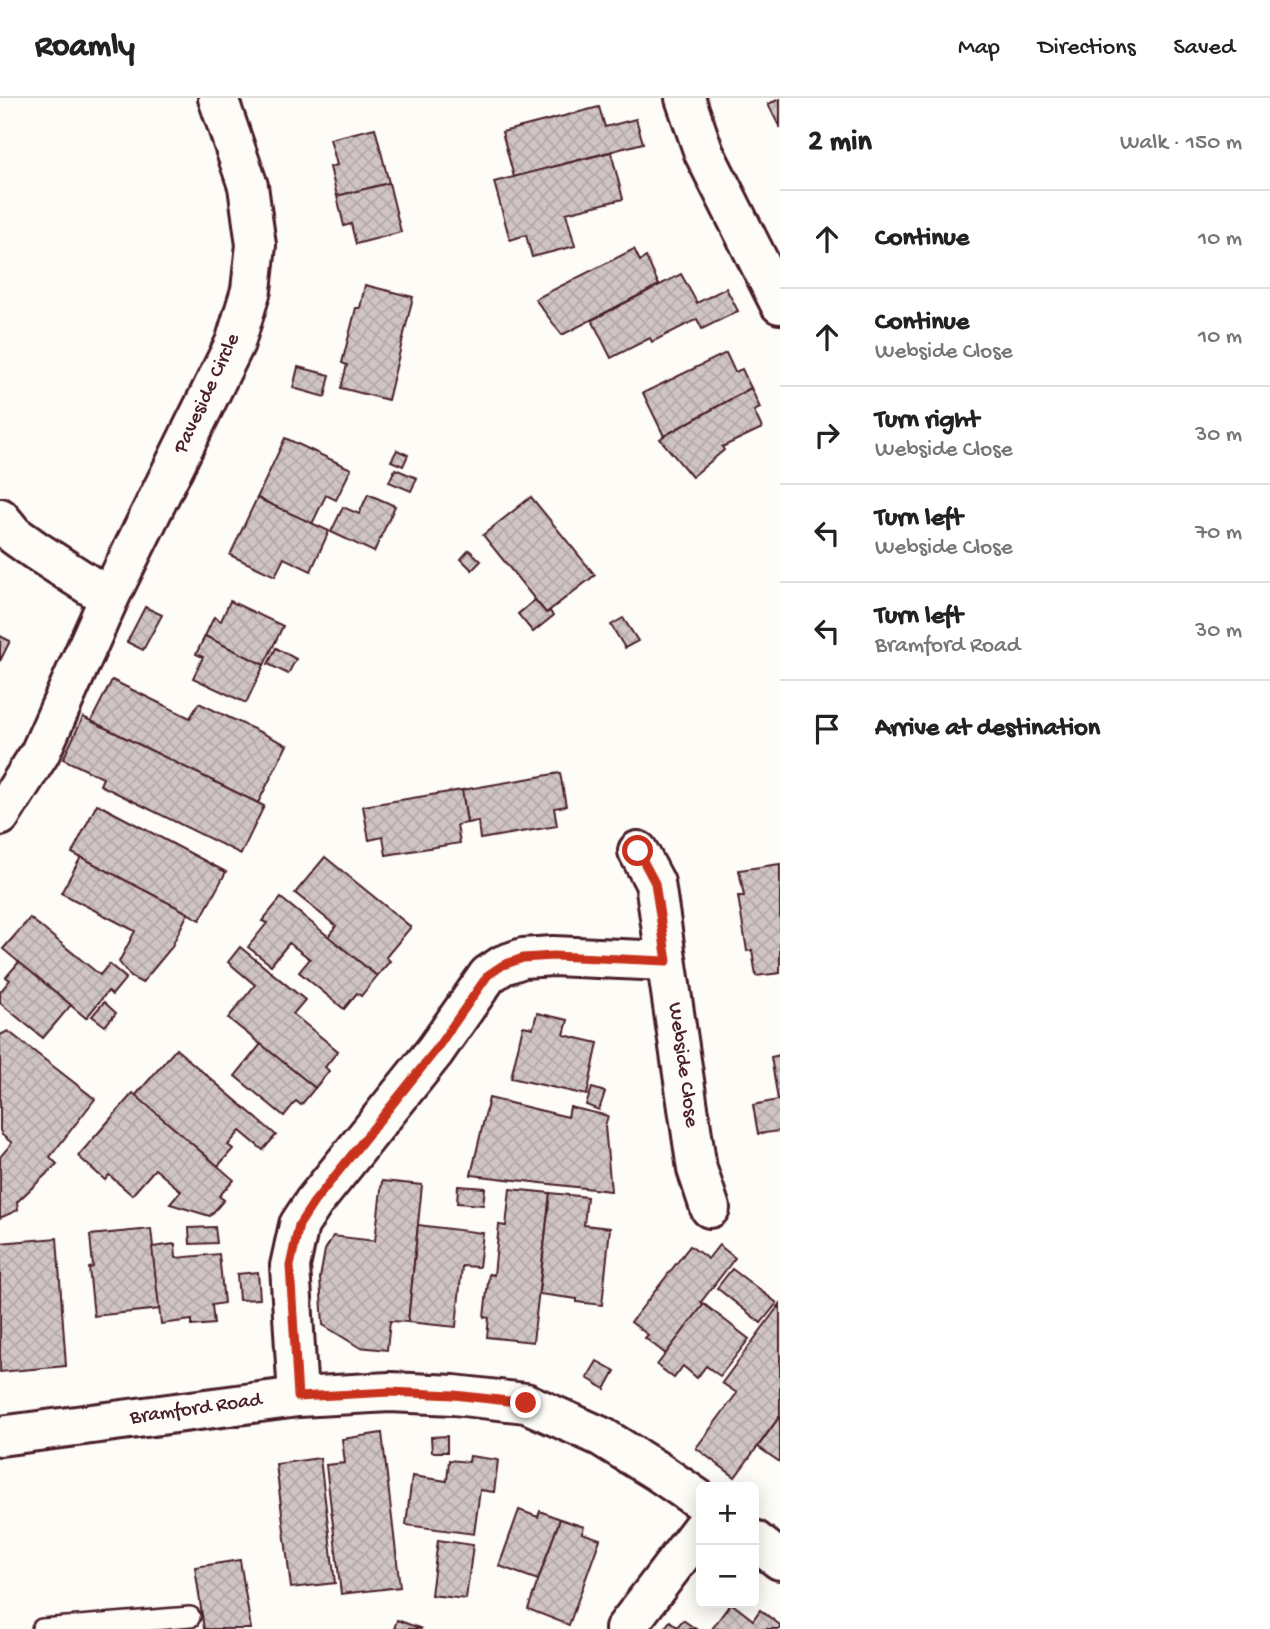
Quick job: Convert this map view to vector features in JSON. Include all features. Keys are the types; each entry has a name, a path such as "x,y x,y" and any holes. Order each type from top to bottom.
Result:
{"street":[{"name":"Paveside Circle","path":"0,816 40,754 109,598 235,343 251,290 256,245 248,186 218,98"},
{"path":"685,98 704,153 780,304"},
{"path":"0,518 14,535 109,598"},
{"name":"Webside Close","path":"647,867 667,961 697,1169 710,1208"},
{"path":"298,1397 290,1266 299,1225 314,1202 435,1051 488,975 503,965 533,957 667,961"},
{"name":"Bramford Road","path":"0,1436 298,1397 390,1392 454,1395 526,1403 602,1437 696,1498"},
{"path":"625,1629 696,1536"},
{"path":"759,1544 780,1560"}],"lane":[{"path":"42,1629 190,1617"}],"building":[{"path":"780,99 780,128 768,104"},
{"path":"599,107 605,127 636,119 643,143 514,177 502,132"},
{"path":"375,128 389,183 337,196 330,167 337,165 330,139"},
{"path":"611,152 623,199 566,213 575,246 532,257 526,235 510,240 494,182"},
{"path":"389,183 401,232 356,244 351,224 344,226 337,196"},
{"path":"634,249 640,261 646,257 659,285 562,335 535,299"},
{"path":"681,274 697,303 726,288 738,311 702,329 697,319 652,342 650,338 611,358 592,320"},
{"path":"365,285 413,297 388,400 341,388 347,365 342,363 356,308 360,308"},
{"path":"726,353 735,372 742,369 751,388 664,436 643,393"},
{"path":"298,367 330,375 325,397 293,388"},
{"path":"751,388 760,408 754,411 762,428 722,447 724,450 692,477 660,439"},
{"path":"285,438 351,469 336,500 326,495 312,524 257,498"},
{"path":"397,450 408,455 403,466 391,461"},
{"path":"395,469 417,478 411,491 389,482"},
{"path":"368,494 395,506 374,552 331,532 343,507 359,514"},
{"path":"531,497 595,575 546,613 483,535"},
{"path":"257,498 329,531 311,571 284,558 275,576 230,555"},
{"path":"469,550 481,561 472,570 461,559"},
{"path":"535,600 546,613 550,611 553,616 533,632 518,614"},
{"path":"230,601 283,626 264,665 205,636 214,617 221,621"},
{"path":"145,607 162,615 143,650 127,642"},
{"path":"623,618 638,641 625,648 611,625"},
{"path":"0,636 10,641 0,661"},
{"path":"205,636 264,665 246,703 193,678 203,657 196,654"},
{"path":"276,648 296,659 288,674 268,664"},
{"path":"112,680 190,718 199,703 287,745 258,803 91,721"},
{"path":"83,717 264,806 241,854 100,785 103,778 63,759"},
{"path":"560,773 566,806 554,808 557,826 480,839 478,821 467,823 462,790"},
{"path":"462,790 467,823 457,825 460,843 386,855 383,837 369,840 363,806"},
{"path":"97,804 226,872 200,920 72,853"},
{"path":"81,857 188,913 171,948 142,983 131,977 119,962 135,931 61,893"},
{"path":"325,857 411,927 386,957 390,961 377,976 328,937 336,926 295,893"},
{"path":"780,864 780,973 756,976 752,950 747,951 738,896 744,896 739,870"},
{"path":"281,898 377,976 361,996 357,993 344,1009 299,972 310,959 289,943 271,965 248,947 267,923 262,921"},
{"path":"30,918 100,975 109,964 126,978 112,995 108,991 86,1018 3,949"},
{"path":"240,947 305,1000 293,1014 338,1051 325,1067 329,1071 315,1088 228,1018 255,985 228,962"},
{"path":"19,962 71,1005 43,1038 0,1003 0,992 10,980 6,977"},
{"path":"104,1002 116,1013 105,1026 92,1016"},
{"path":"537,1013 568,1020 564,1035 598,1043 587,1095 511,1078 523,1026 533,1028"},
{"path":"8,1031 95,1099 50,1157 57,1164 17,1202 18,1210 0,1218 0,1157 12,1143 0,1130 0,1035"},
{"path":"261,1044 315,1088 301,1105 296,1101 284,1116 235,1076"},
{"path":"176,1049 276,1135 263,1150 240,1131 228,1145 233,1149 218,1166 135,1096"},
{"path":"780,1055 780,1131 758,1134 753,1105 778,1100 771,1057"},
{"path":"592,1088 605,1092 599,1110 586,1105"},
{"path":"133,1093 234,1180 219,1196 224,1200 210,1216 170,1204 181,1191 155,1169 132,1195 109,1175 105,1180 78,1156"},
{"path":"489,1098 568,1117 570,1107 608,1116 605,1126 611,1191 471,1175"},
{"path":"382,1181 422,1185 408,1322 390,1321 387,1350 359,1347 323,1325 320,1278 325,1250 333,1236 375,1241"},
{"path":"458,1186 485,1188 483,1205 457,1203"},
{"path":"510,1189 550,1193 533,1342 487,1337 489,1318 484,1317 489,1274 494,1275 499,1225 506,1226"},
{"path":"550,1193 587,1197 584,1225 610,1228 602,1305 539,1294"},
{"path":"418,1225 483,1233 479,1267 462,1266 456,1327 408,1322"},
{"path":"215,1227 217,1243 190,1244 189,1228"},
{"path":"151,1229 160,1309 94,1316 89,1268 93,1267 90,1235"},
{"path":"57,1238 66,1366 0,1372 0,1243"},
{"path":"175,1244 176,1258 219,1254 224,1303 212,1305 214,1324 192,1326 192,1320 161,1324 152,1247"},
{"path":"719,1245 735,1258 666,1354 645,1338 648,1335 631,1322 690,1246 708,1259"},
{"path":"732,1269 777,1303 761,1323 717,1288"},
{"path":"258,1272 260,1299 239,1300 237,1274"},
{"path":"704,1304 749,1339 720,1376 706,1366 697,1378 683,1366 674,1378 657,1365"},
{"path":"780,1304 780,1416 735,1477 696,1448 737,1393 722,1383"},
{"path":"597,1361 615,1371 605,1389 587,1378"},
{"path":"780,1416 780,1462 758,1447"},
{"path":"382,1433 400,1587 341,1594 326,1465 345,1463 342,1439"},
{"path":"447,1436 447,1452 432,1452 431,1437"},
{"path":"470,1456 498,1460 494,1492 480,1490 474,1534 406,1525 412,1476 447,1481 449,1460 469,1462"},
{"path":"320,1458 335,1583 291,1588 276,1464"},
{"path":"519,1510 538,1517 540,1511 560,1519 538,1580 499,1566"},
{"path":"560,1519 584,1527 582,1533 600,1539 569,1625 528,1609"},
{"path":"438,1540 473,1545 466,1599 431,1595"},
{"path":"240,1560 251,1629 204,1629 195,1567"},
{"path":"727,1608 737,1608 753,1620 760,1610 780,1625 780,1629 712,1629"},
{"path":"397,1620 422,1629 394,1629"},
{"path":"683,1620 696,1629 664,1629 670,1621 677,1627"}],"route":[{"path":"526,1403 454,1395 390,1392 298,1397 290,1266 299,1225 314,1202 435,1051 488,975 503,965 523,958 553,956 667,961 655,883 638,851"}]}
